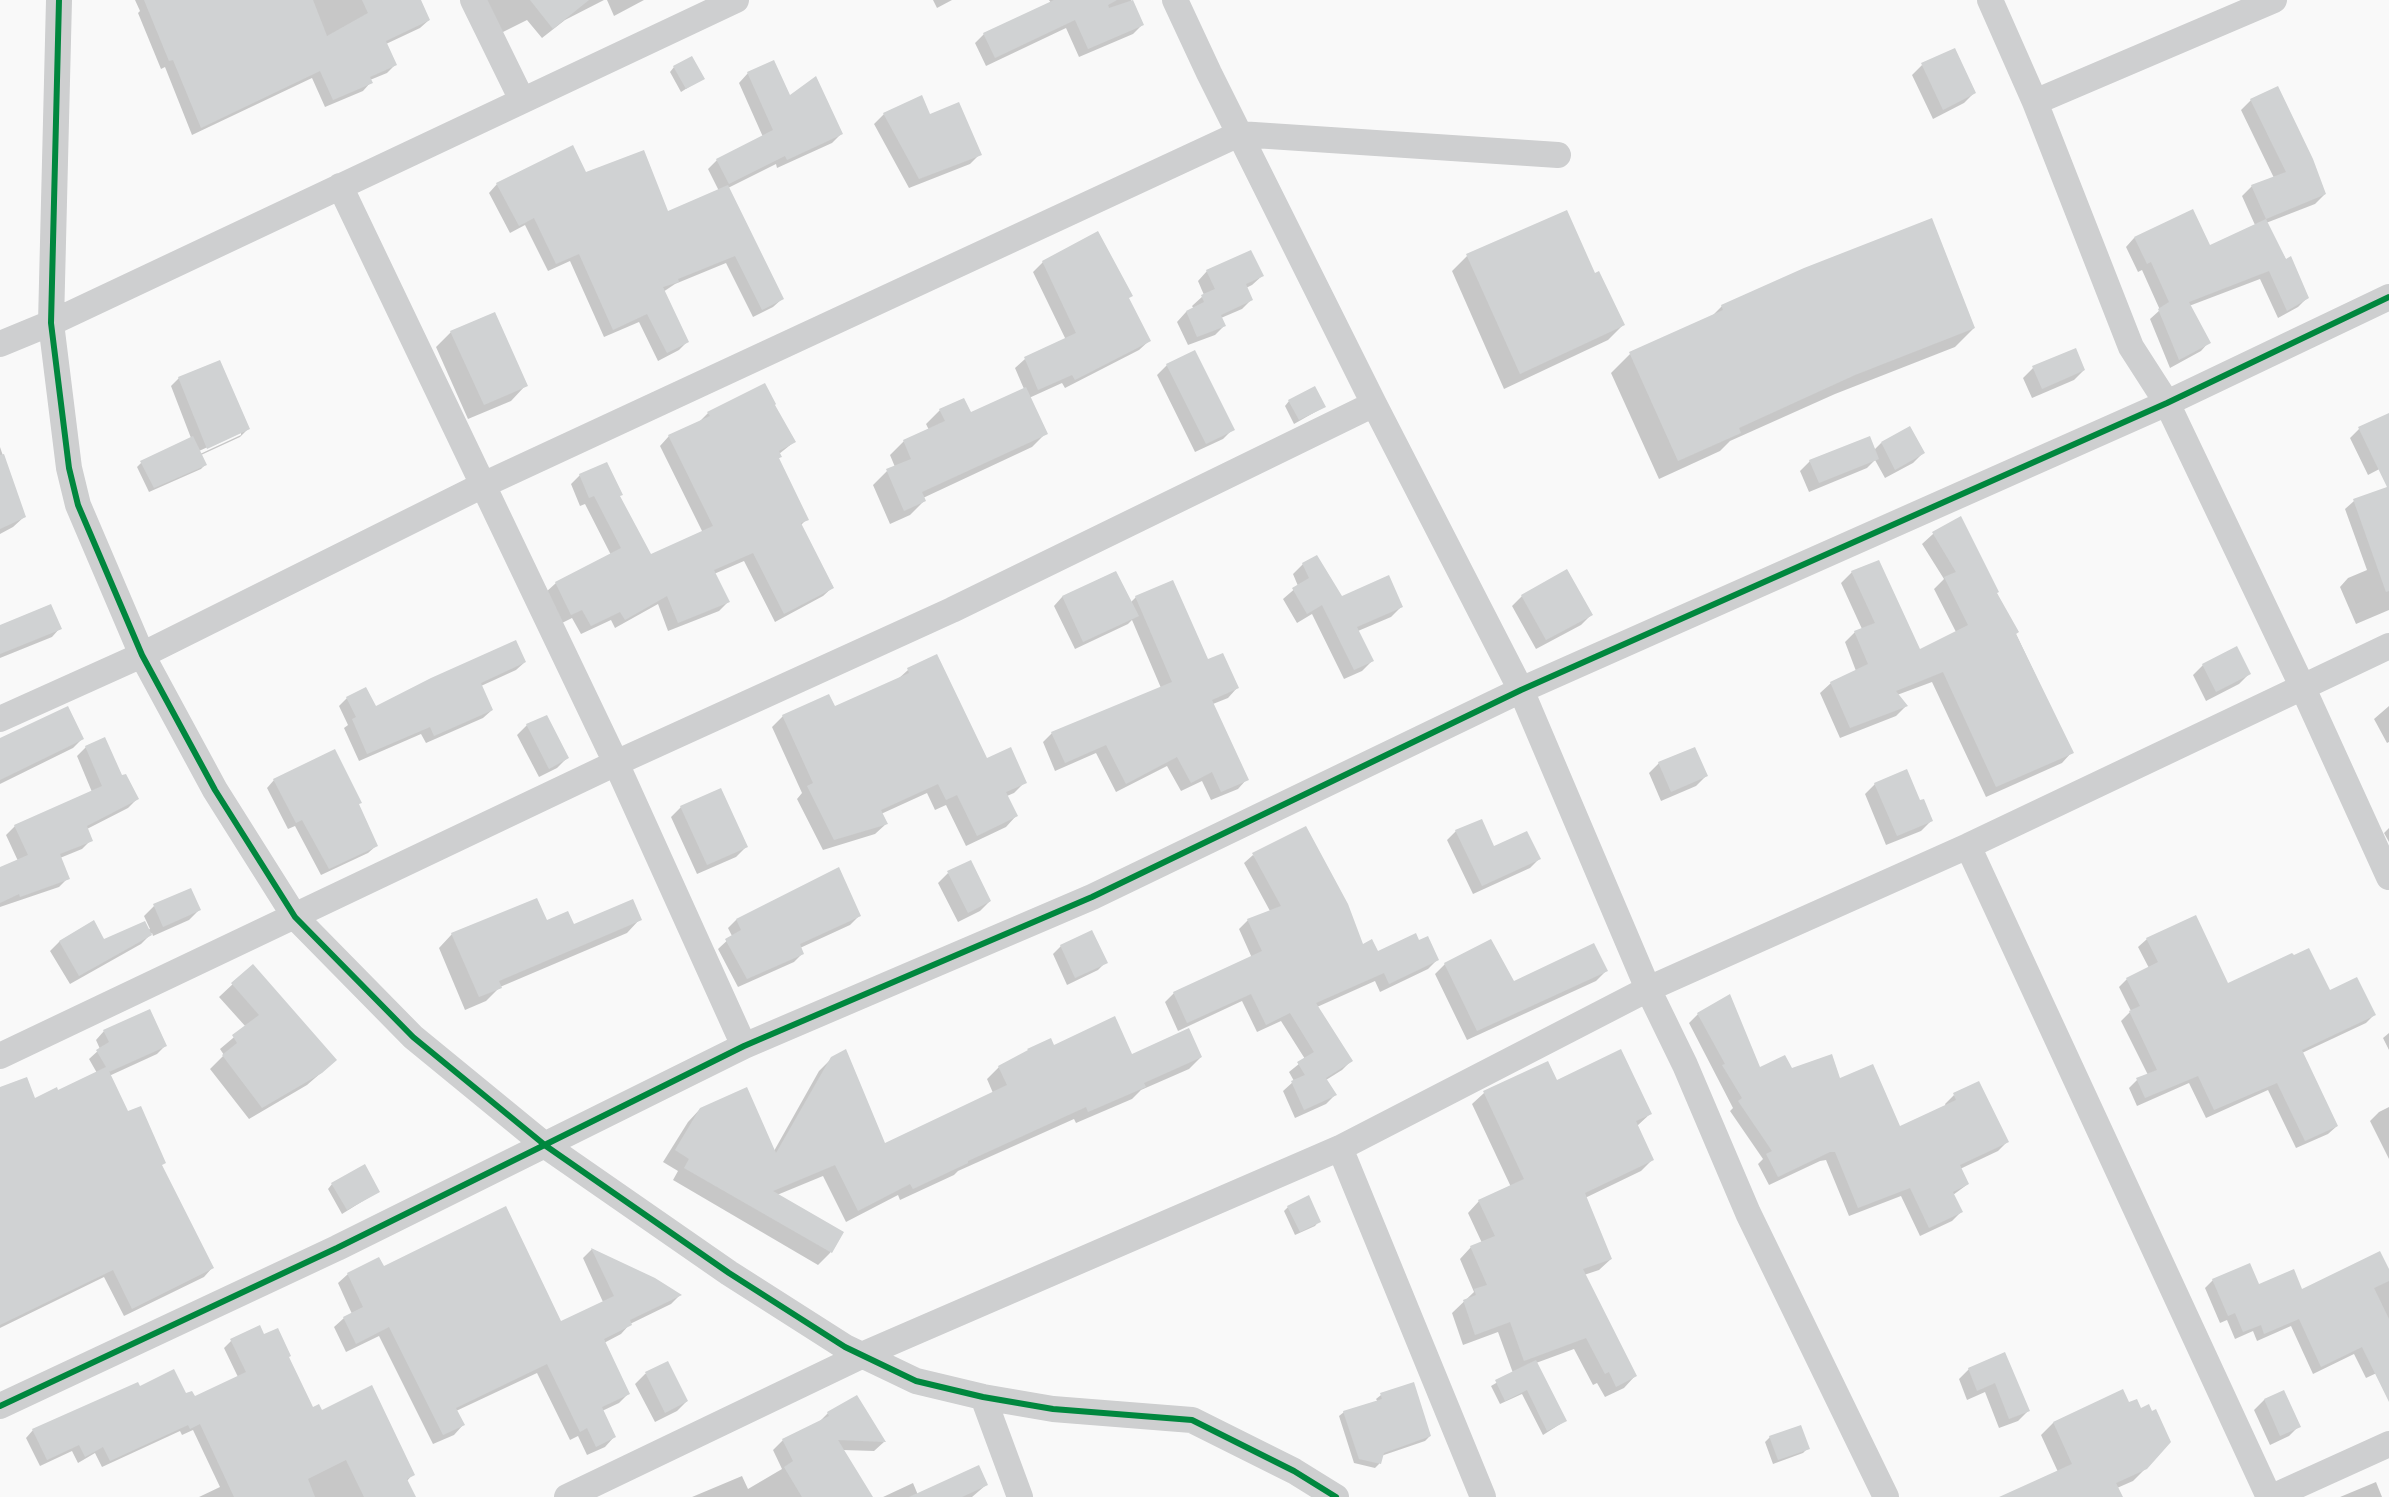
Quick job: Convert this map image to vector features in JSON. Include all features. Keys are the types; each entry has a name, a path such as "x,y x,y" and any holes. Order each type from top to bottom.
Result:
{"street":[{"path":"59,0 51,323 69,468 78,505 142,655 215,790 295,917 413,1037 546,1146 729,1274 862,1355 916,1381 983,1397 1053,1409 1192,1420 1294,1471 1336,1497"},
{"path":"473,0 522,100"},
{"path":"0,344 51,323 736,0"},
{"path":"1175,0 1374,404 1521,690 1647,989 1685,1065 1748,1213 1886,1497"},
{"path":"1990,0 2035,102 2131,347 2166,403 2302,686 2389,877"},
{"path":"2035,102 2274,0"},
{"path":"0,719 142,655 483,485 1239,134 1558,155"},
{"path":"340,186 616,763 744,1046"},
{"path":"0,1406 337,1248 744,1046 1092,897 1521,690 2166,403 2389,297"},
{"path":"0,1056 616,763 952,610 1374,404"},
{"path":"567,1497 862,1355 1340,1148 1647,989 1968,846 2389,646"},
{"path":"1968,846 2271,1497 2389,1444"},
{"path":"1340,1148 1483,1497"},
{"path":"983,1397 1020,1497"}],"building":[{"path":"144,0 313,0 327,36 368,13 362,0 421,0 430,20 386,41 397,65 370,77 373,83 333,100 320,71 201,128 173,60 169,61"},
{"path":"530,0 589,0 553,29"},
{"path":"1054,0 1117,0 1108,5 1109,8 1133,0 1144,25 1088,49 1075,20 995,58 983,33"},
{"path":"1955,48 1976,93 1943,110 1921,63"},
{"path":"692,56 705,79 686,89 673,66"},
{"path":"774,60 790,95 816,76 843,134 787,160 785,156 729,184 716,159 773,130 747,72"},
{"path":"2278,86 2313,159 2326,194 2266,219 2251,185 2286,172 2250,99"},
{"path":"922,95 930,114 959,102 982,155 919,179 883,113"},
{"path":"573,145 586,172 644,150 668,211 728,185 784,299 762,310 735,256 663,287 689,342 667,353 647,314 613,330 579,254 556,264 534,218 519,226 496,183"},
{"path":"2193,209 2210,245 2266,219 2286,259 2291,256 2309,298 2287,311 2269,271 2189,302 2211,343 2179,360 2158,309 2169,302 2151,262 2147,264 2134,237"},
{"path":"1567,210 1595,273 1599,271 1625,325 1520,374 1466,254"},
{"path":"1932,218 1975,328 1855,375 1739,428 1741,433 1678,461 1629,352 1723,310 1721,305 1804,268"},
{"path":"1098,231 1133,296 1129,298 1151,341 1075,380 1072,375 1038,390 1024,357 1076,333 1042,261"},
{"path":"1251,250 1264,276 1246,284 1253,300 1221,315 1226,326 1197,337 1186,311 1204,302 1201,295 1215,289 1206,270"},
{"path":"495,312 528,386 484,405 450,331"},
{"path":"2076,348 2085,370 2042,389 2032,366"},
{"path":"1195,350 1235,430 1206,444 1166,364"},
{"path":"220,360 250,429 207,449 178,377"},
{"path":"765,383 796,442 779,451 782,457 779,458 809,520 801,523 834,588 784,614 753,553 714,570 730,602 678,623 667,596 625,620 620,612 591,626 582,610 571,615 555,582 621,548 594,496 589,498 579,474 607,462 623,495 620,496 651,554 713,526 668,435 710,416 707,412"},
{"path":"1315,386 1326,407 1299,420 1288,400"},
{"path":"1026,387 1048,434 922,492 926,501 904,511 886,469 911,459 903,440 945,421 939,409 964,398 971,412"},
{"path":"2389,413 2389,591 2386,592 2353,499 2387,487 2358,427"},
{"path":"1910,426 1925,453 1895,470 1881,442"},
{"path":"193,436 207,465 154,488 140,461"},
{"path":"1870,436 1879,459 1819,483 1809,460"},
{"path":"4,454 26,517 0,529 0,455"},
{"path":"1961,516 1999,592 1997,593 2019,632 2016,634 2074,753 1996,787 1943,672 1896,691 1908,706 1850,728 1830,682 1868,664 1854,631 1875,623 1851,571 1879,560 1920,649 1968,625 1944,577 1956,572 1932,532"},
{"path":"1317,555 1342,596 1389,575 1403,607 1357,627 1374,661 1354,670 1322,605 1307,614 1292,588 1309,578 1302,563"},
{"path":"1567,569 1593,615 1546,640 1521,595"},
{"path":"1116,571 1139,616 1083,642 1062,596"},
{"path":"1173,580 1208,659 1223,653 1239,688 1212,700 1249,780 1221,792 1212,772 1191,783 1177,757 1126,784 1106,745 1065,763 1051,732 1172,682 1135,596"},
{"path":"51,604 62,629 0,654 0,625"},
{"path":"516,640 526,662 481,683 493,710 434,736 430,727 367,754 352,719 356,717 346,697 366,687 376,706 431,678"},
{"path":"2237,646 2251,674 2216,692 2202,664"},
{"path":"937,654 987,758 1011,747 1027,783 1006,792 1018,816 977,836 957,795 946,800 938,784 881,810 888,824 834,840 807,786 813,783 782,715 829,694 835,706 909,673 907,668"},
{"path":"68,706 84,739 0,780 0,738"},
{"path":"547,715 569,758 549,769 526,724"},
{"path":"105,737 122,775 126,774 139,799 87,826 93,841 60,854 70,879 20,897 19,894 0,903 0,867 28,855 14,825 102,786 85,746"},
{"path":"1695,747 1708,776 1671,792 1658,762"},
{"path":"335,749 362,803 359,804 378,846 329,869 302,820 296,823 273,779"},
{"path":"1907,769 1920,800 1924,799 1933,821 1897,836 1874,783"},
{"path":"721,788 748,847 707,865 680,806"},
{"path":"1482,819 1494,846 1527,831 1541,859 1482,886 1455,830"},
{"path":"1306,826 1348,904 1363,944 1372,939 1378,951 1416,933 1419,940 1428,936 1439,960 1389,984 1384,973 1316,1003 1353,1061 1326,1078 1337,1095 1304,1110 1291,1081 1305,1075 1297,1062 1314,1052 1290,1013 1266,1025 1251,994 1187,1023 1173,992 1262,951 1247,919 1281,906 1252,853"},
{"path":"971,860 991,901 968,913 947,871"},
{"path":"839,867 861,916 800,944 804,954 747,979 725,939 741,930 736,919"},
{"path":"191,888 201,910 163,927 153,904"},
{"path":"537,898 547,920 568,911 574,924 633,899 642,920 499,981 502,988 479,997 451,933"},
{"path":"2196,915 2228,983 2292,953 2294,955 2309,948 2330,990 2357,977 2376,1015 2302,1050 2338,1126 2305,1141 2277,1083 2214,1110 2198,1076 2145,1098 2136,1078 2157,1070 2129,1011 2140,1006 2126,978 2158,962 2146,938"},
{"path":"94,920 104,939 145,921 152,935 79,976 59,941"},
{"path":"1092,930 1108,963 1075,978 1060,945"},
{"path":"1491,939 1514,981 1594,943 1608,971 1477,1031 1444,963"},
{"path":"253,964 337,1060 322,1073 262,1108 222,1055 237,1043 232,1035 259,1015 231,983"},
{"path":"1730,994 1760,1067 1785,1055 1792,1068 1832,1054 1840,1078 1873,1064 1900,1126 1956,1100 1953,1093 1979,1081 2009,1142 1960,1165 1969,1184 1953,1192 1963,1212 1929,1228 1910,1188 1858,1208 1835,1152 1830,1152 1778,1177 1766,1154 1772,1151 1738,1101 1742,1098 1722,1065 1725,1064 1697,1013"},
{"path":"150,1009 167,1046 109,1072 128,1111 141,1106 166,1163 162,1165 214,1268 132,1309 113,1270 0,1325 0,1087 27,1077 35,1098 57,1087 58,1090 106,1067 96,1050 109,1042 103,1030"},
{"path":"1115,1016 1132,1054 1189,1028 1202,1057 1144,1083 1146,1087 1088,1112 1086,1107 913,1189 910,1184 858,1211 835,1165 773,1191 844,1232 832,1253 684,1168 689,1159 675,1150 700,1108 747,1087 776,1153 831,1057 846,1049 885,1143 1007,1085 998,1066 1027,1049 1051,1038 1054,1045"},
{"path":"1621,1049 1652,1114 1636,1121 1654,1160 1585,1193 1612,1259 1583,1269 1637,1376 1616,1387 1609,1372 1605,1374 1586,1338 1524,1361 1510,1322 1475,1335 1463,1300 1476,1295 1474,1289 1487,1285 1470,1246 1495,1236 1478,1200 1524,1179 1483,1091 1548,1061 1557,1080"},
{"path":"365,1164 380,1192 347,1210 331,1183"},
{"path":"1309,1195 1321,1222 1300,1232 1287,1206"},
{"path":"506,1206 561,1321 614,1296 591,1248 655,1278 682,1295 630,1320 632,1325 604,1339 630,1394 602,1407 616,1437 596,1447 587,1428 580,1432 547,1364 456,1408 465,1425 443,1435 389,1327 356,1344 343,1317 363,1307 347,1273 379,1257 384,1266"},
{"path":"2380,1251 2389,1269 2389,1281 2374,1288 2389,1319 2389,1402 2362,1347 2321,1367 2299,1319 2264,1334 2261,1325 2243,1332 2235,1313 2228,1316 2212,1279 2250,1263 2259,1284 2294,1269 2302,1289"},
{"path":"260,1325 264,1334 278,1328 313,1407 319,1404 322,1410 372,1385 415,1475 407,1479 416,1497 364,1497 346,1460 308,1479 315,1497 234,1497 200,1424 190,1429 188,1425 110,1461 103,1447 85,1457 79,1445 47,1460 32,1429 138,1382 140,1386 174,1369 186,1393 192,1391 195,1396 246,1372 230,1339"},
{"path":"2005,1352 2030,1411 2009,1419 1995,1383 1977,1391 1968,1368"},
{"path":"1536,1360 1567,1421 1547,1431 1527,1390 1505,1401 1495,1380"},
{"path":"668,1361 688,1401 665,1413 645,1372"},
{"path":"1414,1382 1431,1436 1384,1453 1381,1464 1359,1459 1343,1411 1382,1399 1380,1393"},
{"path":"2123,1389 2129,1402 2137,1399 2141,1408 2149,1404 2152,1411 2156,1409 2171,1442 2147,1469 2116,1483 2123,1497 1999,1497 2072,1464 2053,1422"},
{"path":"2284,1390 2301,1427 2280,1436 2264,1399"},
{"path":"857,1395 886,1442 838,1440 873,1497 802,1497 784,1467 793,1461 782,1439 829,1416 827,1412"},
{"path":"1801,1425 1810,1449 1778,1460 1769,1436"},
{"path":"979,1465 988,1485 962,1497 909,1497"}],"cycle path":[{"path":"59,0 51,323 69,468 78,505 142,655 215,790 295,917 413,1037 546,1146 729,1273 845,1347 916,1381 983,1397 1053,1409 1192,1420 1294,1471 1336,1497"},
{"path":"0,1406 337,1248 744,1046 1092,897 1521,690 2167,403 2389,297"}]}
